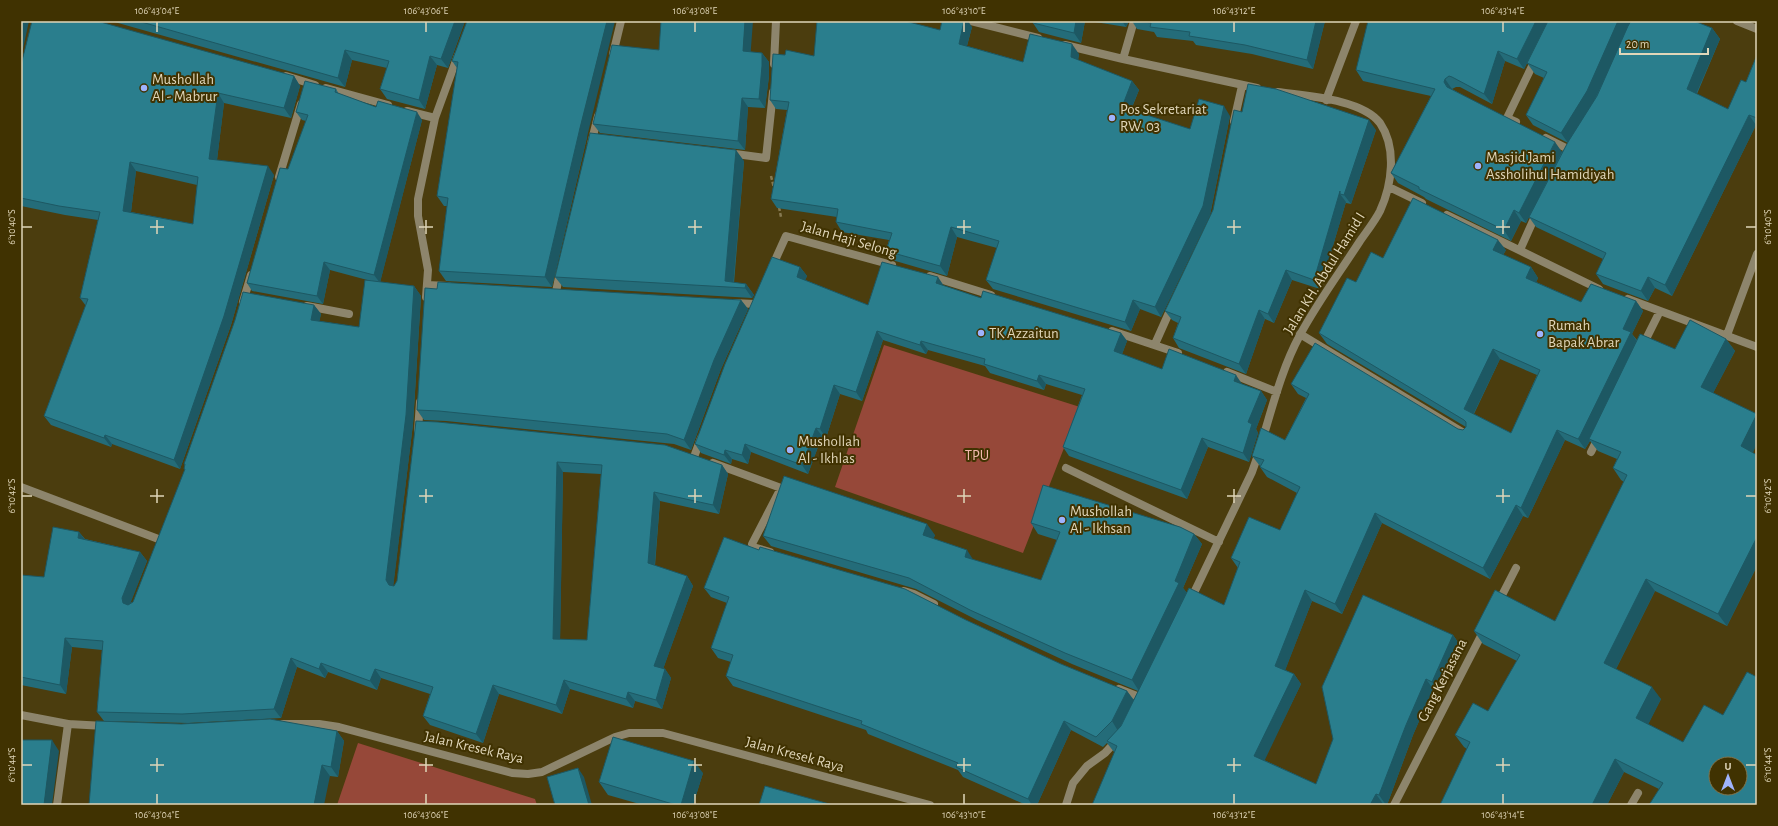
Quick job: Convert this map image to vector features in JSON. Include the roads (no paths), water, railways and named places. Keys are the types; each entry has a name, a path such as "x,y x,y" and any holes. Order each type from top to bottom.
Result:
{"street":[{"path":"610,65 621,21"},
{"path":"719,152 766,158 774,80 776,21"},
{"name":"Jalan KH. Abdul Hamid I","path":"971,21 1123,59 1242,86 1348,104 1366,111 1379,123 1388,139 1391,158 1389,187 1380,211 1300,334 1286,362 1252,472 1220,542 1188,606"},
{"path":"1123,59 1134,21"},
{"path":"1326,100 1356,21"},
{"path":"1737,21 1757,29"},
{"path":"425,308 428,270 418,216 418,199 435,118 461,49"},
{"path":"1521,125 1504,116 1539,53"},
{"path":"277,74 305,90 435,118"},
{"path":"1232,131 1242,86"},
{"path":"276,189 305,90"},
{"path":"589,153 596,138 599,109"},
{"path":"1535,132 1571,150"},
{"path":"1389,187 1591,286 1605,291"},
{"path":"1520,250 1539,207"},
{"name":"Jalan Haji Selong","path":"767,277 786,236 900,268"},
{"path":"1727,335 1757,254"},
{"path":"556,292 563,261"},
{"path":"241,308 249,296 254,265"},
{"path":"923,274 998,297"},
{"path":"427,285 457,286"},
{"path":"1155,344 1176,296"},
{"path":"1618,296 1757,347"},
{"path":"724,303 755,304"},
{"path":"297,305 349,314"},
{"path":"1639,353 1660,311"},
{"path":"1103,328 1155,344 1184,355"},
{"path":"1300,334 1468,435"},
{"path":"1220,369 1277,392"},
{"path":"416,441 422,425 420,394"},
{"path":"705,428 691,455 780,486 781,489 752,544 753,547 776,553"},
{"path":"1591,452 1602,430"},
{"path":"1066,468 1220,542"},
{"path":"21,486 161,540"},
{"path":"1494,610 1516,568"},
{"path":"898,589 914,594 941,608"},
{"name":"Gang Kerjasana","path":"1394,805 1487,624"},
{"path":"1113,686 1142,698"},
{"path":"21,715 68,724 115,727"},
{"path":"57,805 68,724"},
{"name":"Jalan Kresek Raya","path":"274,724 319,724 339,727 512,773 528,774 542,772 615,737 629,732 663,732 930,805"},
{"path":"1066,805 1073,783 1087,766 1105,753 1123,734"},
{"path":"1631,805 1638,793"}],"place":[{"name":"Mushollah Al - Mabrur","path":"144,88"},
{"name":"Pos Sekretariat RW. 03","path":"1112,118"},
{"name":"Masjid Jami Assholihul Hamidiyah","path":"1478,166"},
{"name":"TK Azzaitun","path":"981,333"},
{"name":"Rumah Bapak Abrar","path":"1540,334"},
{"name":"Mushollah Al - Ikhlas","path":"790,450"},
{"name":"Mushollah Al - Ikhsan","path":"1062,520"}],"park label":[{"name":"TPU","path":"977,455"}]}
